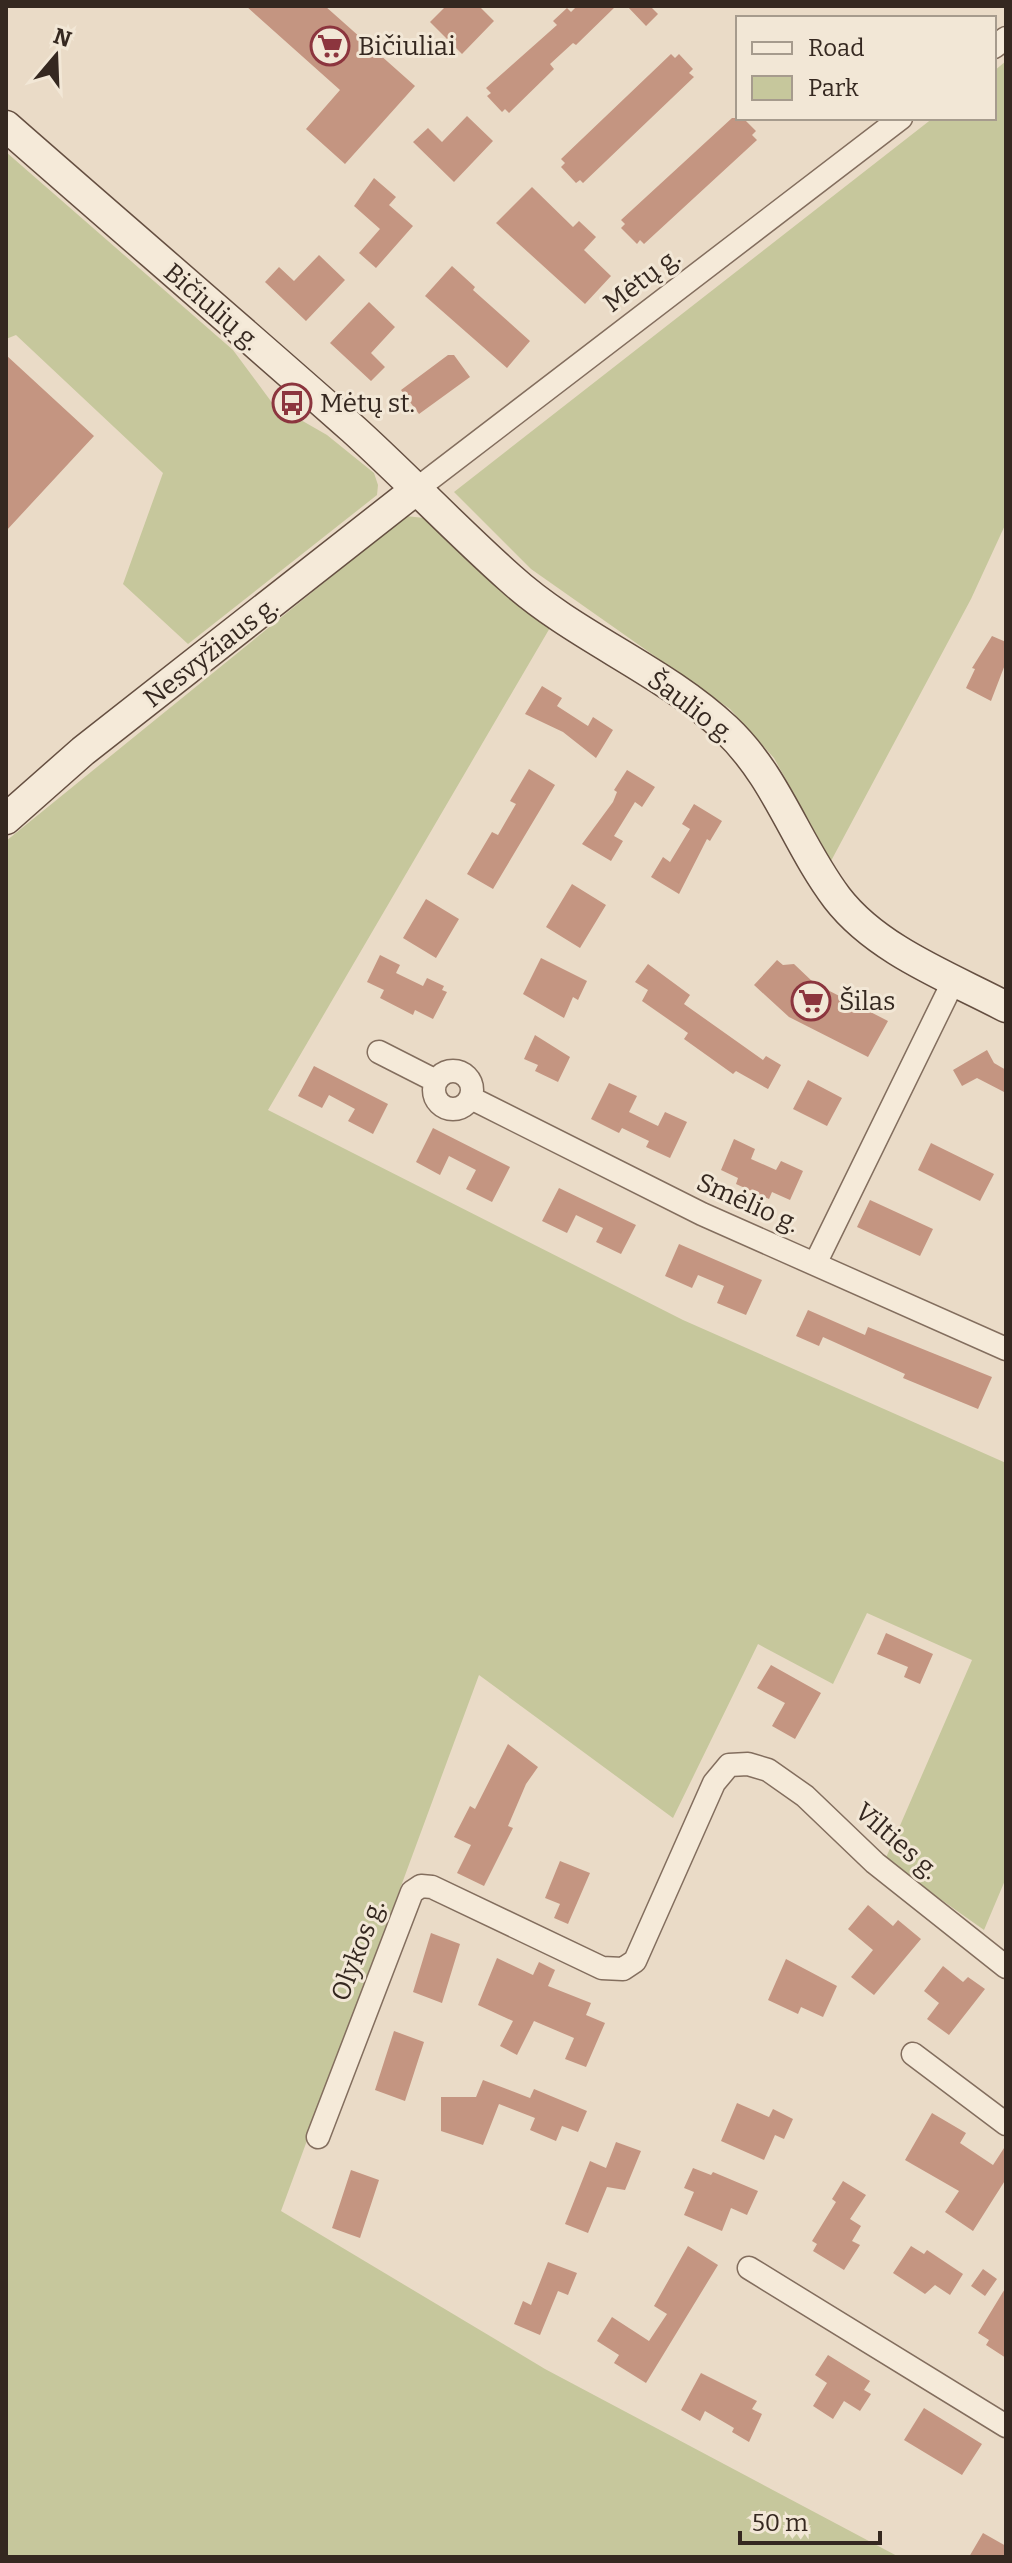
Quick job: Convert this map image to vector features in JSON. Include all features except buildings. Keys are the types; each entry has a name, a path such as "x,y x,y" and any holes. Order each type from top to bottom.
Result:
{"street":[{"name":"Mėtų g.","path":"418,488 898,120"},
{"name":"Bičiulių g.","path":"6,126 418,488"},
{"name":"Nesvyžiaus g.","path":"6,819 83,751 418,488"},
{"name":"Šaulio g.","path":"418,488 510,578 541,603 699,706 727,729 772,786 835,896 860,924 1006,1007"},
{"path":"815,1264 954,980"},
{"name":"Smėlio g.","path":"379,1052 436,1081 434,1096 444,1107 460,1108 471,1098 702,1214 1006,1349"},
{"name":"Vilties g.","path":"602,1968 623,1969 635,1961 714,1783 729,1765 748,1764 768,1770 805,1796 875,1863 1006,1967"},
{"name":"Olykos g.","path":"318,2137 405,1901 421,1886 432,1887 602,1968"},
{"path":"913,2054 1006,2124"},
{"path":"749,2268 1006,2426"}],"green space":[{"path":"1006,61 1006,523 971,599 831,861 774,758 730,709 531,569 454,492 930,120 996,120 996,69"},
{"path":"6,152 233,350 273,404 327,435 374,473 377,495 188,644 123,584 163,473 16,335 6,339"},
{"path":"406,516 424,518 551,626 268,1110 683,1320 1006,1463 1006,1878 984,1930 885,1860 972,1660 867,1613 833,1684 758,1644 673,1818 479,1675 281,2211 545,2369 899,2557 6,2557 6,841"}],"place":[{"name":"Bičiuliai","path":"330,46"},
{"name":"Mėtų st.","path":"292,403"},
{"name":"Šilas","path":"811,1001"}]}
